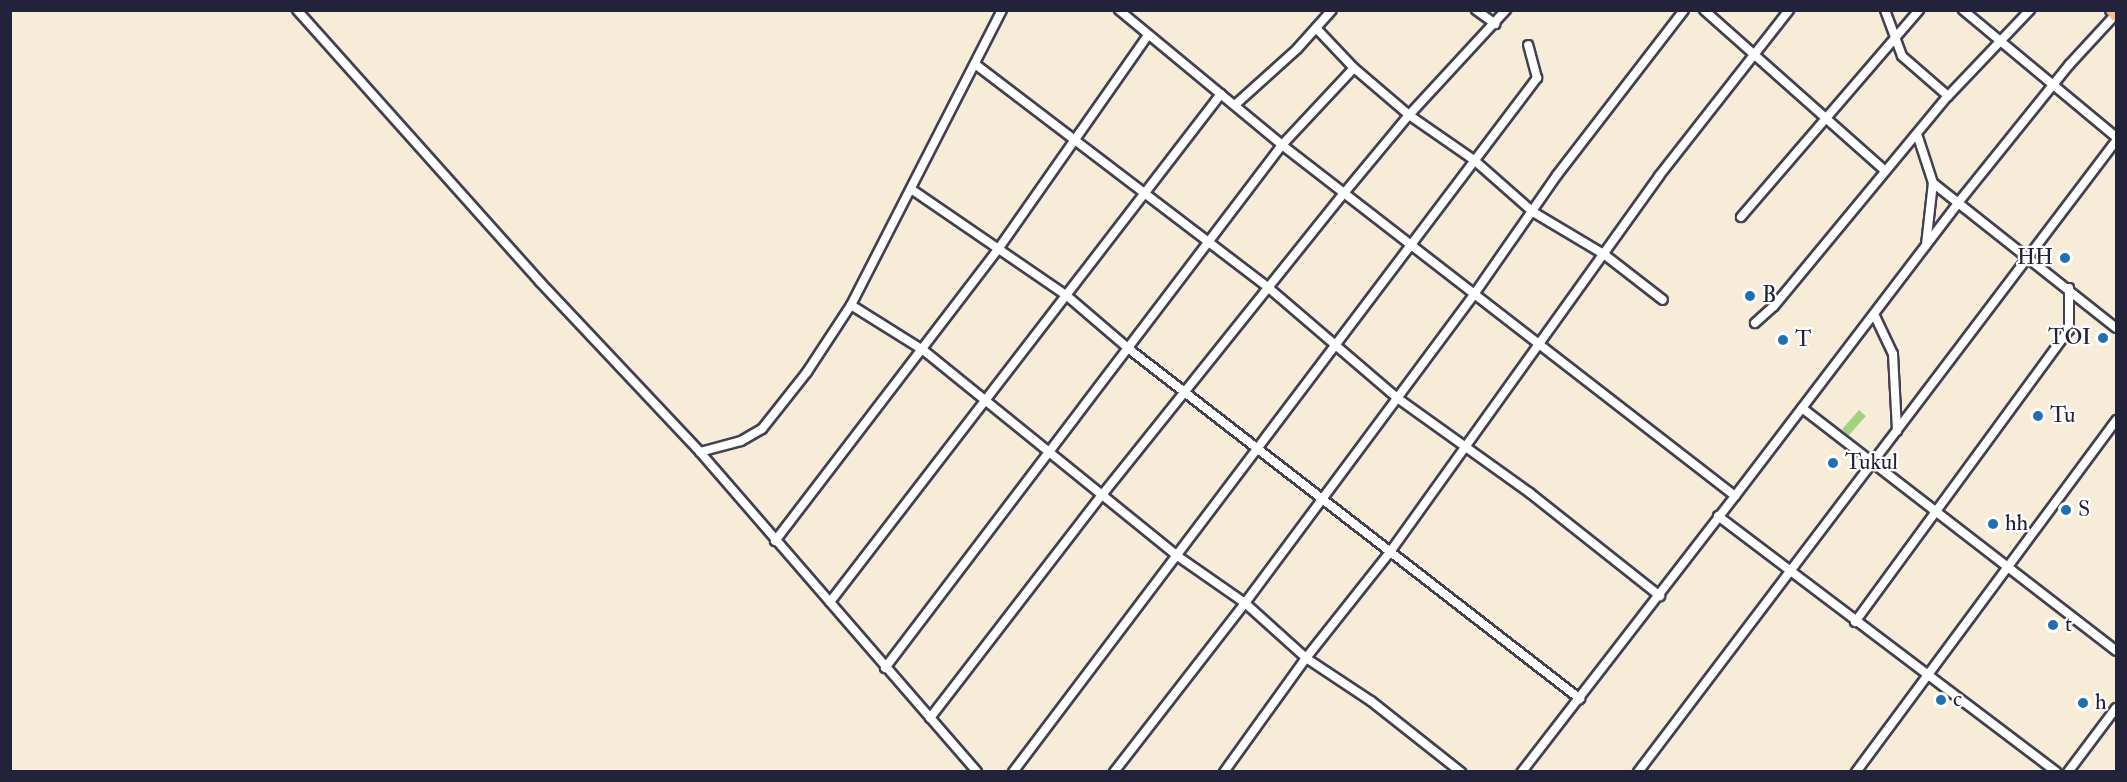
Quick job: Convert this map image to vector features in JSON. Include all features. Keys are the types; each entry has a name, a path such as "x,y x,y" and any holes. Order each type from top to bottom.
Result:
{"main road":[{"path":"2112,10 2116,14"}],"street":[{"path":"297,10 540,282 700,452 885,668 977,771"},
{"path":"700,452 741,441 762,429 807,372 851,305 1002,10"},
{"path":"1119,10 1236,104 1282,145 1413,244 1735,496"},
{"path":"1236,104 1332,10"},
{"path":"1476,10 1495,24"},
{"path":"930,718 1102,495 1187,393 1345,192 1409,115 1506,10"},
{"path":"1114,771 1245,603 1475,293 1557,175 1684,10"},
{"path":"1704,10 1884,170"},
{"path":"1224,771 1305,658 1390,552 1605,255 1659,176 1755,57 1789,10"},
{"path":"1885,10 1893,38 1902,56 1948,96"},
{"path":"1741,217 1919,10"},
{"path":"1964,10 2055,82 2116,136"},
{"path":"1755,323 1774,306 1884,170 1918,137 1948,96 2002,42 2030,10"},
{"path":"1522,771 1660,596 1718,516 1958,203 2055,82 2116,14"},
{"path":"1316,28 1354,68 1409,115 1474,160 1533,212 1605,255 1663,300"},
{"path":"775,541 999,248 1148,35"},
{"path":"1013,771 1537,78 1528,45"},
{"path":"975,64 1077,139 1270,289 1396,397 1466,446 1660,596"},
{"path":"885,668 1282,145 1354,68"},
{"path":"830,602 985,402 1143,190 1221,94"},
{"path":"1918,137 1933,183 1926,247"},
{"path":"1638,771 1790,573 1870,462 1897,431 2116,141"},
{"path":"1933,183 2069,288 2116,328"},
{"path":"911,189 1066,295 1129,349 1323,497 1390,552 1580,699"},
{"path":"1855,622 2069,330 2069,288"},
{"path":"851,305 923,350 1176,555 1245,603 1305,658 1371,701 1461,771"},
{"path":"1874,314 1893,354 1897,431"},
{"path":"1802,408 1936,514 2116,651"},
{"path":"1856,771 2116,420"},
{"path":"1718,516 1790,573 2056,771"},
{"path":"2068,771 2116,708"}],"green space":[{"path":"1859,410 1866,416 1849,436 1842,430"}],"place":[{"name":"HH","path":"2065,258"},
{"name":"B","path":"1750,296"},
{"name":"TOI","path":"2103,338"},
{"name":"T","path":"1783,340"},
{"name":"Tu","path":"2038,416"},
{"name":"Tukul","path":"1833,463"},
{"name":"S","path":"2066,510"},
{"name":"hh","path":"1993,524"},
{"name":"t","path":"2053,625"},
{"name":"c","path":"1941,700"},
{"name":"h","path":"2083,703"}]}
